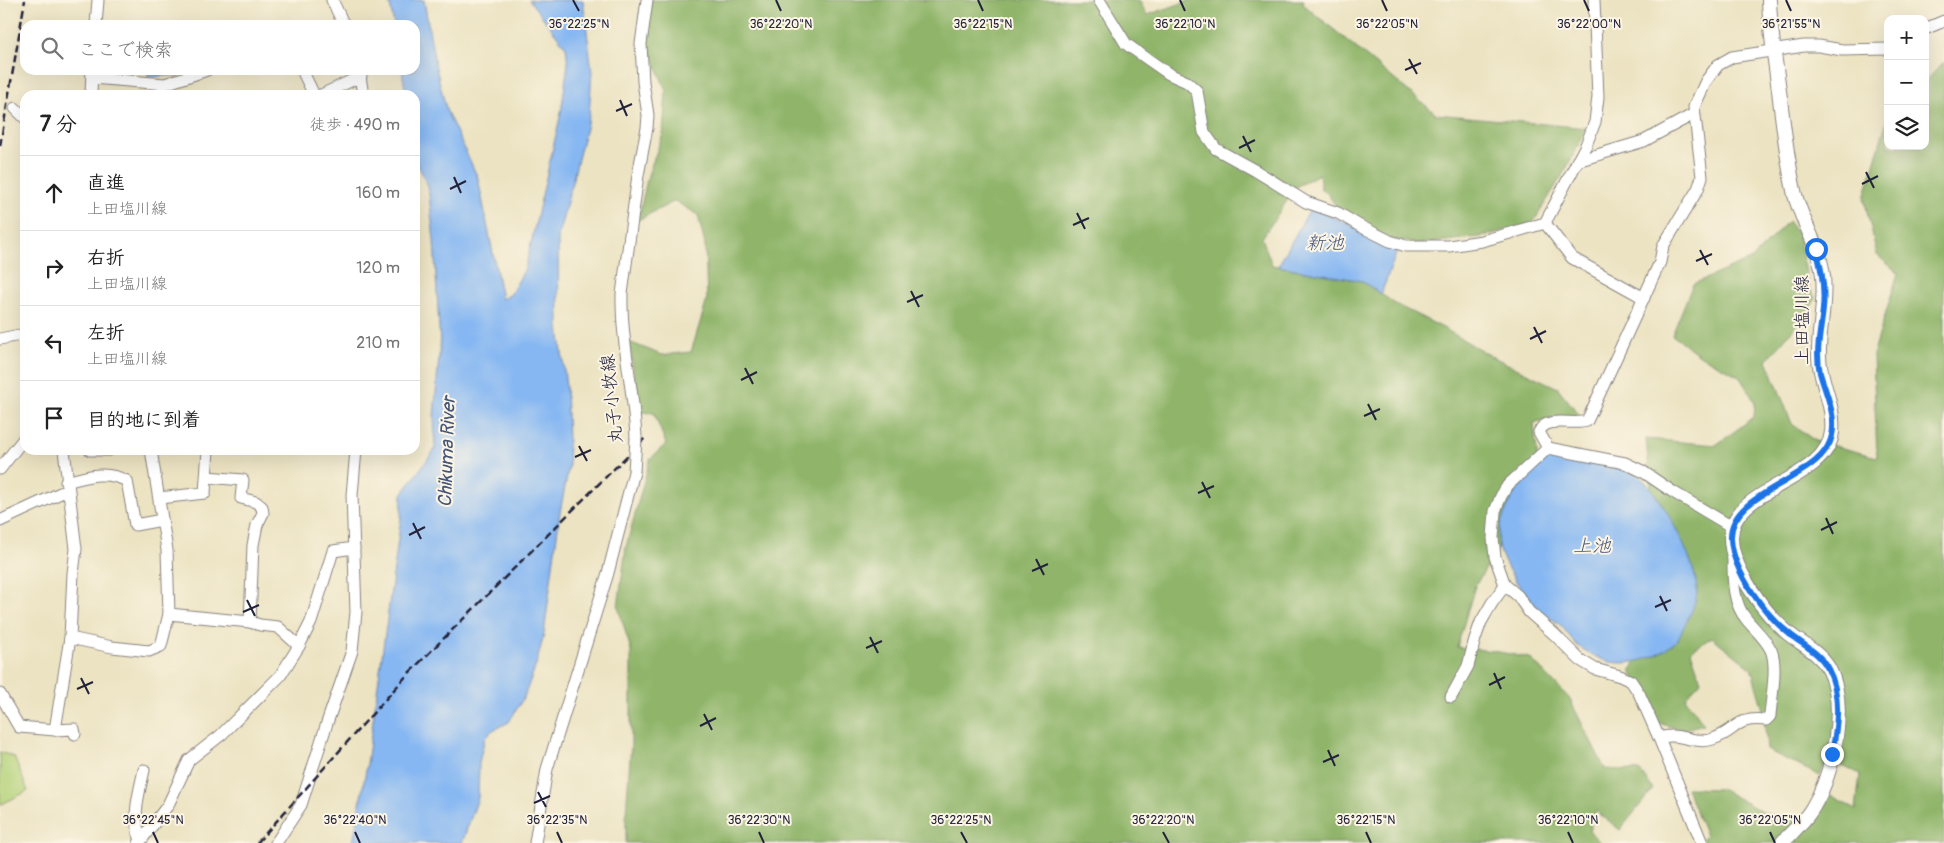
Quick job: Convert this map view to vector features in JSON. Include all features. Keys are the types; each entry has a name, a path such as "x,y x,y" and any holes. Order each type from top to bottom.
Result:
{"main road":[{"name":"上田塩川線","path":"1732,527 1746,507 1818,459 1828,448 1833,420 1830,401 1820,371 1819,357 1823,308 1823,275 1816,249 1806,227 1796,195 1773,51 1769,0"},
{"path":"1732,527 1733,553 1755,597 1778,624 1816,654 1828,668 1837,702 1838,721 1828,773 1812,810 1782,843"}],"street":[{"path":"96,20 98,0"},
{"path":"332,0 342,20"},
{"name":"丸子小牧線","path":"535,843 540,805 550,759 608,573 634,472 635,412 624,337 622,294 638,175 647,128 648,108 641,56 642,30 647,0"},
{"path":"1099,0 1126,44 1169,74 1187,82 1197,91 1204,132 1216,150 1256,171 1306,202 1338,213 1390,241 1406,246 1449,246 1482,241 1545,223 1586,146 1595,122 1598,97 1594,0"},
{"path":"1929,27 1944,21"},
{"path":"1732,527 1642,471 1625,463 1548,448 1539,432 1541,426 1547,423 1581,424 1587,421 1660,262 1663,246 1698,189 1702,177 1694,107 1699,93 1712,73 1724,60 1732,57 1804,46 1819,46 1842,50 1884,49"},
{"path":"91,90 92,75"},
{"path":"99,75 165,84 191,75"},
{"path":"304,75 312,90"},
{"path":"330,90 356,75"},
{"path":"360,75 362,90"},
{"path":"15,108 20,113"},
{"path":"1577,161 1644,141 1694,114"},
{"path":"1545,223 1572,258 1644,298"},
{"path":"0,339 20,335"},
{"path":"0,469 20,443"},
{"path":"1548,448 1508,485 1495,511 1493,538 1495,557 1505,585 1518,596 1529,612 1580,660 1595,669 1631,681 1639,693 1659,738 1702,843"},
{"path":"55,730 70,638 76,548 76,535 67,486 64,455"},
{"path":"70,638 112,647 149,651 160,646 168,614 167,550 153,455"},
{"path":"159,498 205,492 208,455"},
{"path":"276,843 301,805 326,723 352,651 356,612 352,494 356,455"},
{"path":"0,521 67,486 98,474 117,476 127,481 135,524 162,520"},
{"path":"206,477 243,480 241,498 256,502 262,507 253,545 250,622"},
{"path":"140,842 168,805 189,760 221,734 280,676 299,646 311,622 333,551 354,548"},
{"path":"1659,738 1671,736 1695,740 1712,740 1725,734 1741,721 1752,719 1766,720 1770,716 1774,672 1772,652 1745,618 1736,602 1733,553"},
{"path":"1452,697 1468,666 1481,622 1505,585"},
{"path":"168,614 250,622 278,628 299,646"},
{"path":"0,694 19,727 55,730 74,729 75,734"},
{"path":"140,842 137,830 137,805 144,770"}],"green space":[{"path":"644,0 1139,0 1147,15 1191,0 1304,0 1303,4 1436,114 1587,128 1566,169 1533,223 1480,237 1420,244 1390,239 1339,211 1327,193 1321,189 1319,174 1296,187 1262,238 1272,265 1362,281 1397,305 1443,328 1493,357 1558,388 1581,417 1549,418 1534,423 1538,464 1518,488 1508,506 1499,533 1499,547 1475,586 1457,647 1494,651 1530,658 1569,698 1605,769 1640,771 1653,789 1620,830 1596,811 1589,831 1601,843 626,843 626,813 631,745 631,650 618,607 626,547 650,459 666,444 654,413 640,412 629,342 662,355 691,352 707,300 705,245 698,215 675,201 638,220 648,175 663,134 666,91 645,37"},
{"path":"1944,62 1944,843 1697,843 1706,836 1686,788 1721,789 1766,814 1813,820 1824,791 1856,810 1860,774 1827,759 1820,776 1767,750 1764,713 1751,668 1712,637 1691,651 1701,681 1685,698 1704,724 1681,730 1656,722 1631,671 1636,661 1660,653 1696,579 1684,548 1662,504 1651,488 1646,439 1716,445 1754,417 1755,402 1739,376 1701,356 1672,335 1693,284 1752,259 1788,221 1798,234 1809,287 1816,299 1767,360 1792,424 1815,441 1877,457 1873,355 1898,273 1877,255 1864,198 1884,130 1884,150 1929,150 1929,78"},
{"path":"0,752 14,757 28,791 0,805"}],"water":[{"name":"Chikuma River","path":"389,0 424,0 435,64 447,112 478,178 502,299 510,295 525,269 561,113 568,64 566,47 529,0 583,0 592,71 589,116 558,237 559,327 566,387 569,466 560,512 544,634 536,665 524,697 509,722 493,730 485,738 479,762 478,798 462,843 353,843 367,764 401,518 402,494 435,449 434,416 440,345 434,241 428,186 420,169 420,90 405,90 403,75 420,75 420,20 393,20"},
{"path":"148,75 177,75 148,77"},
{"name":"新池","path":"1311,207 1399,246 1381,294 1362,281 1278,266"},
{"name":"上池","path":"1552,455 1604,463 1633,472 1643,479 1675,526 1691,564 1696,580 1697,592 1693,607 1679,637 1668,648 1653,656 1627,663 1598,658 1577,645 1560,624 1544,614 1517,583 1501,554 1498,540 1500,527 1504,514 1521,484"}],"railway":[{"path":"22,20 25,0"},
{"path":"0,146 20,29"},
{"path":"257,843 409,673 647,436"}],"route":[{"path":"1816,249 1823,275 1820,371 1830,401 1833,420 1831,441 1828,448 1818,459 1746,507 1732,527 1731,537 1733,553 1755,597 1778,624 1816,654 1828,668 1837,702 1838,721 1832,754"}]}
